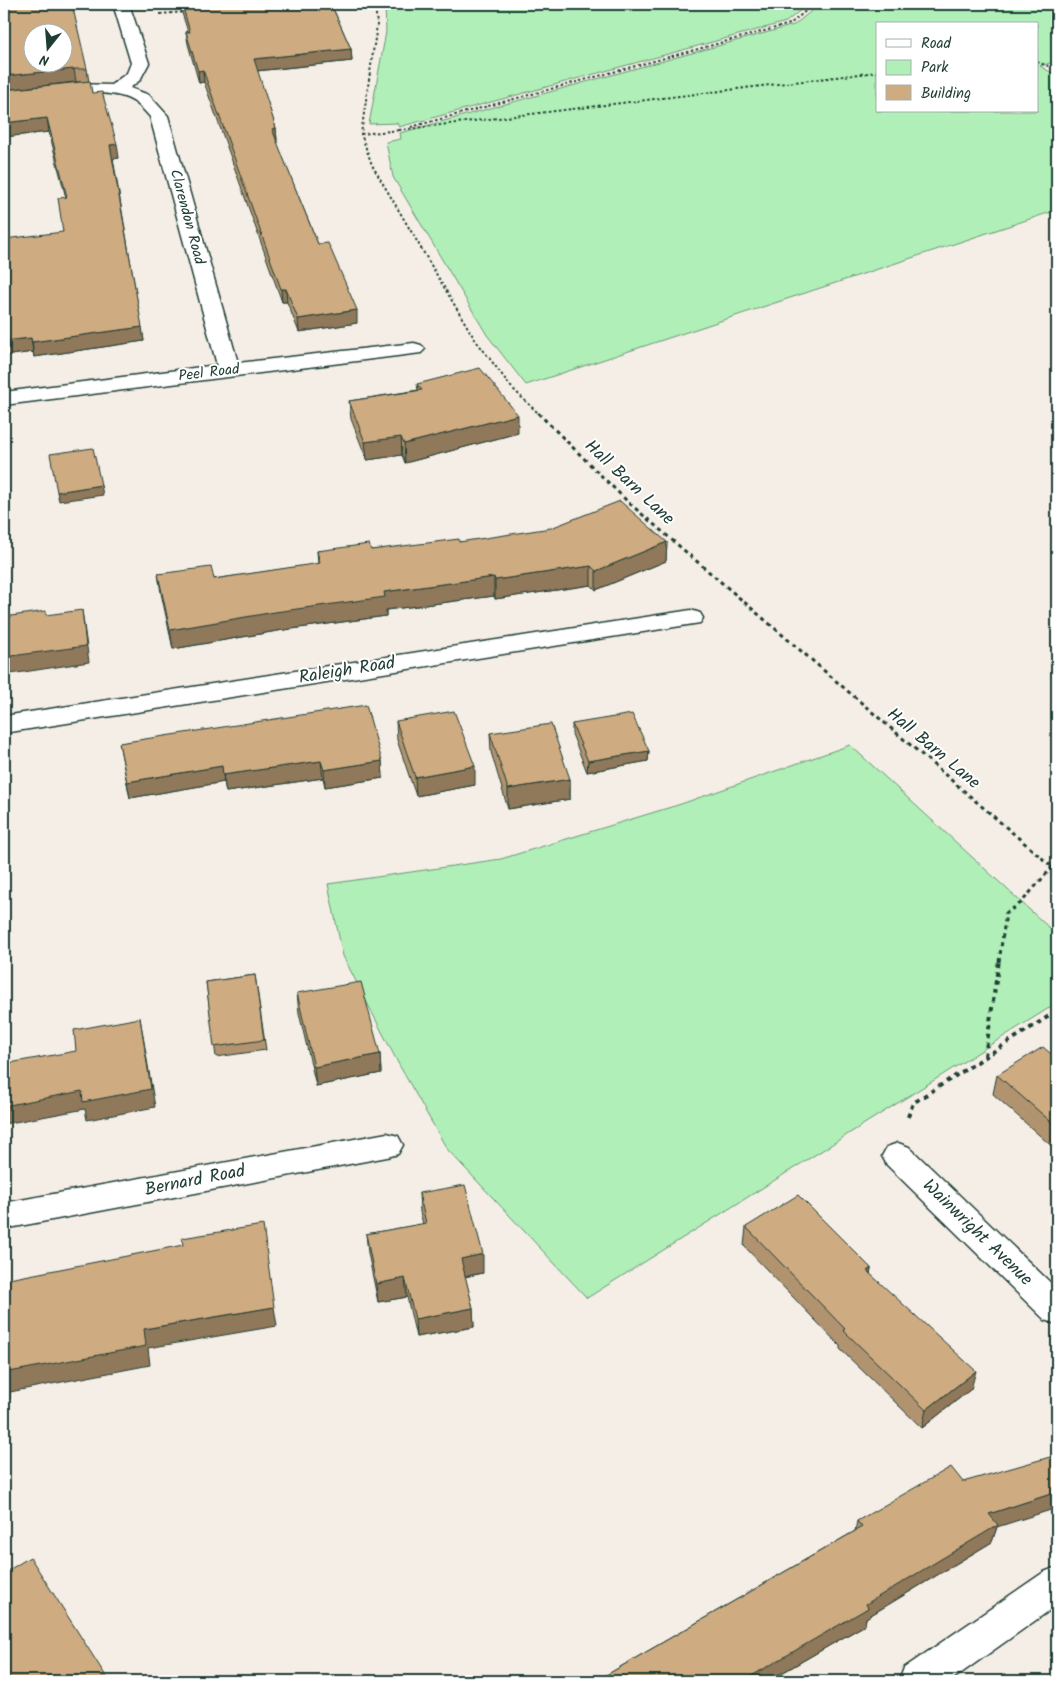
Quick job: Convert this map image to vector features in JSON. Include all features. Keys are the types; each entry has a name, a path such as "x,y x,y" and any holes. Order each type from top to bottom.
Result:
{"street":[{"path":"115,90 134,76 140,63 124,10"},
{"name":"Clarendon Road","path":"4,97 79,89 115,90 142,98 159,116 229,370"},
{"name":"Peel Road","path":"4,399 229,370 414,349"},
{"name":"Raleigh Road","path":"4,725 691,618"},
{"name":"Bernard Road","path":"4,1216 387,1145"},
{"name":"Wainwright Avenue","path":"898,1156 1057,1310"},
{"path":"918,1681 1057,1584"}],"path":[{"name":"Hall Barn Lane","path":"375,4 377,25 361,134 372,164 474,338 512,388 629,503 1057,870"},
{"path":"399,130 790,24 814,4"},
{"path":"124,10 192,12"},
{"path":"1038,62 1048,66 1057,63"},
{"path":"361,134 876,72"},
{"path":"985,1056 1006,913 1021,903 1053,866"},
{"path":"898,1156 912,1102 1057,1010"}],"green space":[{"path":"385,4 808,4 786,22 399,127 397,123 369,124 386,32"},
{"path":"820,4 1057,4 1057,61 1040,66 1057,76 1057,210 526,385 487,335 393,177 386,142 401,139 400,133 794,25"},
{"path":"850,745 1057,935 1057,1003 587,1298 447,1149 398,1063 343,956 328,884 501,859 681,804"}],"building":[{"path":"4,4 72,4 87,69 72,69 72,22 22,22 22,72 44,72 4,76"},
{"path":"182,4 331,4 351,49 254,59 276,128 272,129 318,244 328,243 357,310 298,319 286,289 281,289 203,70 198,71 186,32 190,32"},
{"path":"90,81 92,93 102,92 117,144 110,145 142,327 32,342 31,338 4,341 4,239 63,232 58,198 67,197 47,118 4,123 4,90"},
{"path":"480,368 518,415 404,444 401,437 365,442 349,401 422,390 417,384"},
{"path":"93,448 101,485 57,492 50,454"},
{"path":"620,501 667,542 596,571 591,566 495,580 494,577 384,592 385,597 275,612 170,630 158,574 211,567 214,579 320,563 317,551 369,544 371,550 459,539 459,542 551,528"},
{"path":"82,610 86,646 4,657 4,617 46,611 46,615"},
{"path":"366,705 382,761 324,770 321,761 223,775 222,766 127,782 119,743"},
{"path":"454,711 475,766 415,777 396,721"},
{"path":"632,714 649,751 588,761 572,724"},
{"path":"551,724 570,779 508,789 490,733"},
{"path":"255,975 264,1040 214,1047 206,982"},
{"path":"361,982 380,1054 314,1067 297,993"},
{"path":"140,1018 151,1089 83,1102 82,1091 4,1106 4,1064 76,1051 74,1030"},
{"path":"1043,1047 1057,1059 1057,1127 997,1075"},
{"path":"465,1185 483,1254 461,1259 473,1308 415,1319 405,1278 376,1284 366,1234 426,1223 419,1193"},
{"path":"798,1195 871,1268 867,1271 976,1371 926,1410 843,1330 845,1329 746,1227"},
{"path":"263,1225 274,1307 144,1329 146,1346 4,1373 4,1280 183,1245 182,1238"},
{"path":"1057,1455 1057,1492 989,1514 998,1525 866,1604 868,1608 743,1681 596,1681 862,1527 857,1521 951,1467 963,1482"},
{"path":"30,1557 109,1681 12,1681 4,1667 4,1573"}]}
